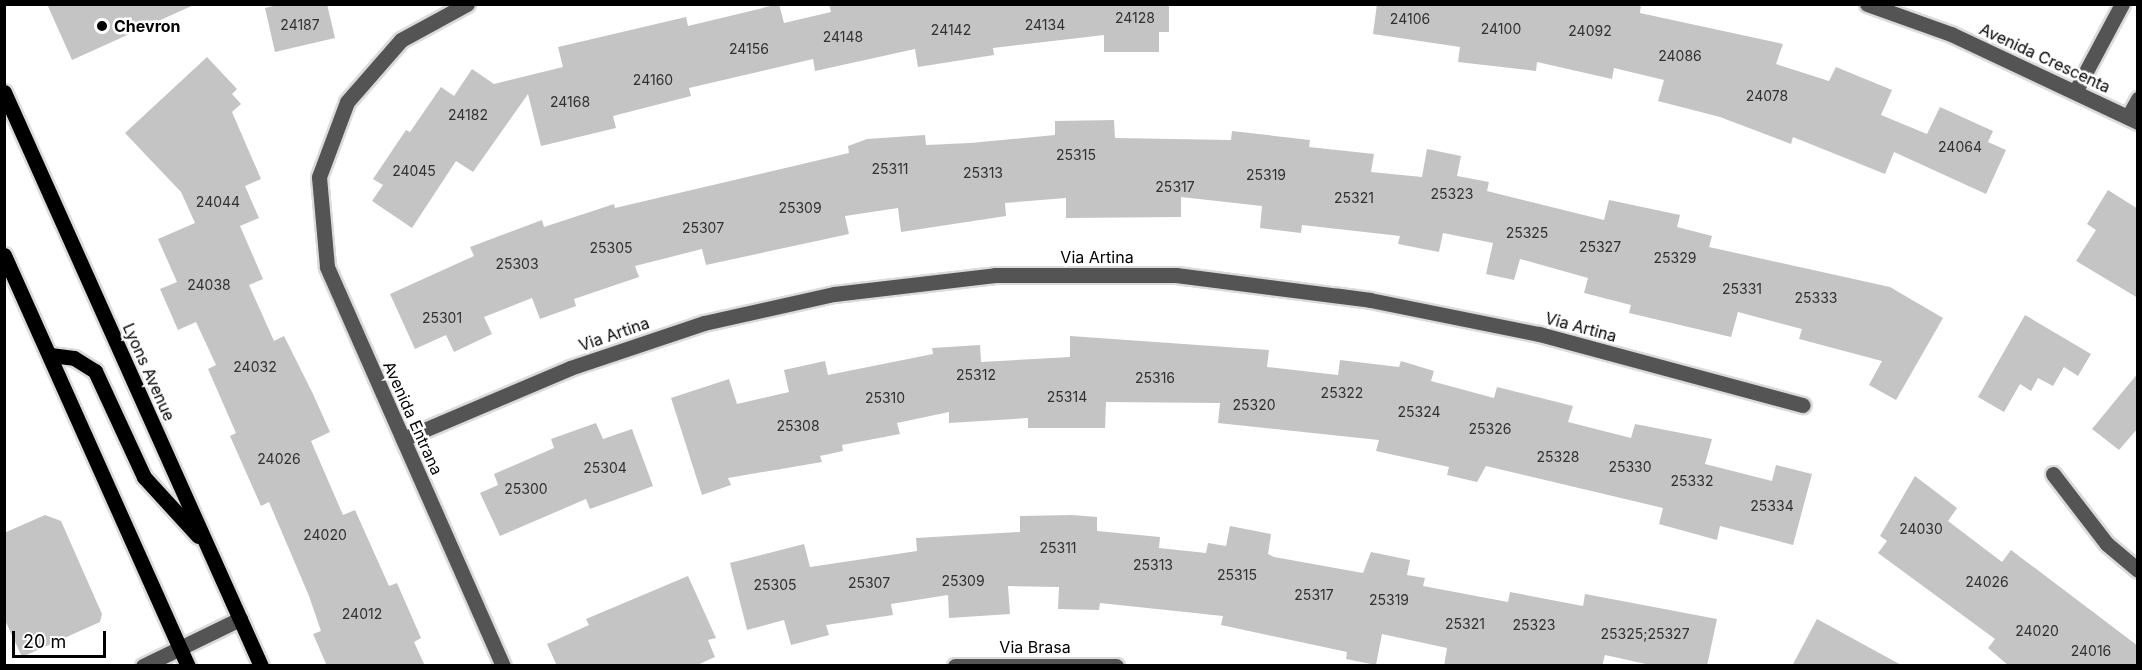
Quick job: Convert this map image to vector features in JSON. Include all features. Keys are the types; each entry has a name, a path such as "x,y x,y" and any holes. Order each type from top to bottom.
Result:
{"main road":[{"name":"Lyons Avenue","path":"4,92 261,666"},
{"path":"4,255 188,666"},
{"path":"50,355 74,358 95,371 144,477 208,547"}],"street":[{"name":"Avenida Entrana","path":"467,4 401,40 347,102 319,177 327,267 503,666"},
{"name":"Avenida Crescenta","path":"1868,4 1951,34 2133,120"},
{"path":"2075,92 2122,4"},
{"path":"2133,120 2138,99"},
{"name":"Via Artina","path":"403,439 570,368 704,323 834,294 995,274 1176,275 1370,300 1539,334 1803,405"},
{"path":"2053,474 2107,544 2138,570"},
{"path":"143,666 240,619"},
{"name":"Via Brasa","path":"955,666 1116,666"}],"building":[{"name":"Chevron","path":"47,4 196,4 72,60"},
{"path":"282,4 327,4 335,38 275,52 265,8"},
{"path":"779,4 784,23 831,12 829,4 1169,4 1169,32 1159,32 1159,52 1104,52 1104,35 993,48 994,55 918,67 915,49 815,71 813,59 689,88 691,96 613,116 616,128 541,146 528,94 473,172 456,161 412,228 372,201 383,185 373,179 406,130 410,132 441,87 454,96 472,69 494,84 563,67 558,47 686,17 688,26"},
{"path":"1377,4 1641,4 1640,13 1783,44 1776,64 1829,81 1836,67 1892,90 1881,115 1927,134 1940,107 1993,131 1988,142 2006,150 1986,194 1894,152 1885,174 1793,137 1791,144 1720,117 1658,101 1664,80 1614,68 1612,79 1537,62 1536,71 1458,62 1460,47 1373,34"},
{"path":"207,57 237,89 232,94 241,104 232,112 261,179 245,186 259,218 240,226 263,279 249,285 274,341 284,336 313,394 330,432 311,441 343,515 355,510 389,586 397,583 421,638 414,642 425,666 327,666 313,634 321,631 309,596 269,502 261,506 230,436 236,433 208,369 216,365 196,322 178,330 160,289 177,282 158,239 195,223 181,192 125,133"},
{"path":"1114,120 1115,138 1231,140 1232,131 1310,140 1309,147 1374,154 1371,172 1422,177 1427,149 1461,156 1457,176 1489,182 1487,191 1604,220 1609,200 1680,215 1677,227 1712,236 1709,247 1890,287 1943,318 1896,400 1869,385 1882,361 1799,339 1802,329 1738,312 1731,337 1629,313 1631,305 1584,293 1588,278 1520,259 1514,280 1486,274 1493,243 1443,233 1439,252 1398,244 1400,236 1302,225 1301,233 1260,228 1262,206 1181,197 1181,217 1066,218 1066,198 1005,203 1006,216 901,232 898,208 845,216 849,234 706,265 702,249 635,266 639,277 574,299 576,306 540,319 532,298 484,317 492,334 454,352 446,335 415,349 390,294 474,256 470,247 542,220 544,227 614,204 615,208 849,153 848,146 867,139 925,135 926,145 970,143 1055,135 1055,121"},
{"path":"2108,190 2138,209 2138,298 2076,261 2096,230 2087,224"},
{"path":"2025,315 2091,354 2078,376 2064,367 2053,386 2038,378 2031,391 2020,384 2004,412 1978,397"},
{"path":"1070,336 1269,350 1267,367 1338,375 1340,360 1399,367 1401,361 1434,371 1431,381 1494,398 1497,387 1573,406 1568,422 1631,438 1635,424 1712,439 1705,464 1772,481 1776,465 1812,474 1793,545 1720,526 1717,540 1659,524 1663,508 1486,466 1477,482 1447,475 1449,467 1376,451 1379,440 1218,423 1220,403 1106,402 1105,428 1028,428 1028,418 949,423 949,412 897,423 900,434 842,445 843,451 820,456 822,462 728,478 731,485 702,495 671,398 729,379 737,404 789,392 784,370 825,361 828,375 933,354 932,348 980,345 981,362 1070,357"},
{"path":"2138,373 2138,428 2119,450 2092,429"},
{"path":"596,423 603,439 632,429 653,486 590,509 586,499 500,536 480,493 498,485 494,474 554,448 551,439"},
{"path":"1915,476 1957,508 1948,521 2002,562 2011,550 2138,646 2138,666 2009,666 1988,648 1995,639 1878,553 1887,541 1880,536"},
{"path":"45,515 61,521 102,614 100,622 22,657 4,618 4,533"},
{"path":"1020,516 1097,517 1097,531 1160,537 1159,548 1206,553 1208,543 1226,546 1230,526 1271,534 1268,554 1274,557 1363,573 1371,552 1410,560 1407,575 1425,578 1423,586 1508,602 1510,592 1583,606 1585,594 1717,619 1707,666 1655,666 1605,655 1602,666 1444,666 1447,648 1382,634 1376,665 1346,659 1347,652 1221,625 1223,616 1100,603 1099,610 1058,609 1059,587 1008,586 1010,614 949,618 948,595 891,604 893,615 826,625 829,635 791,645 784,620 747,630 730,563 804,544 810,567 917,551 916,538 1020,532"},
{"path":"688,576 716,638 708,640 715,657 695,666 557,666 547,644 589,625 586,619"},
{"path":"1817,619 1903,666 1792,666"}],"place":[{"name":"Chevron","path":"102,26"}]}
